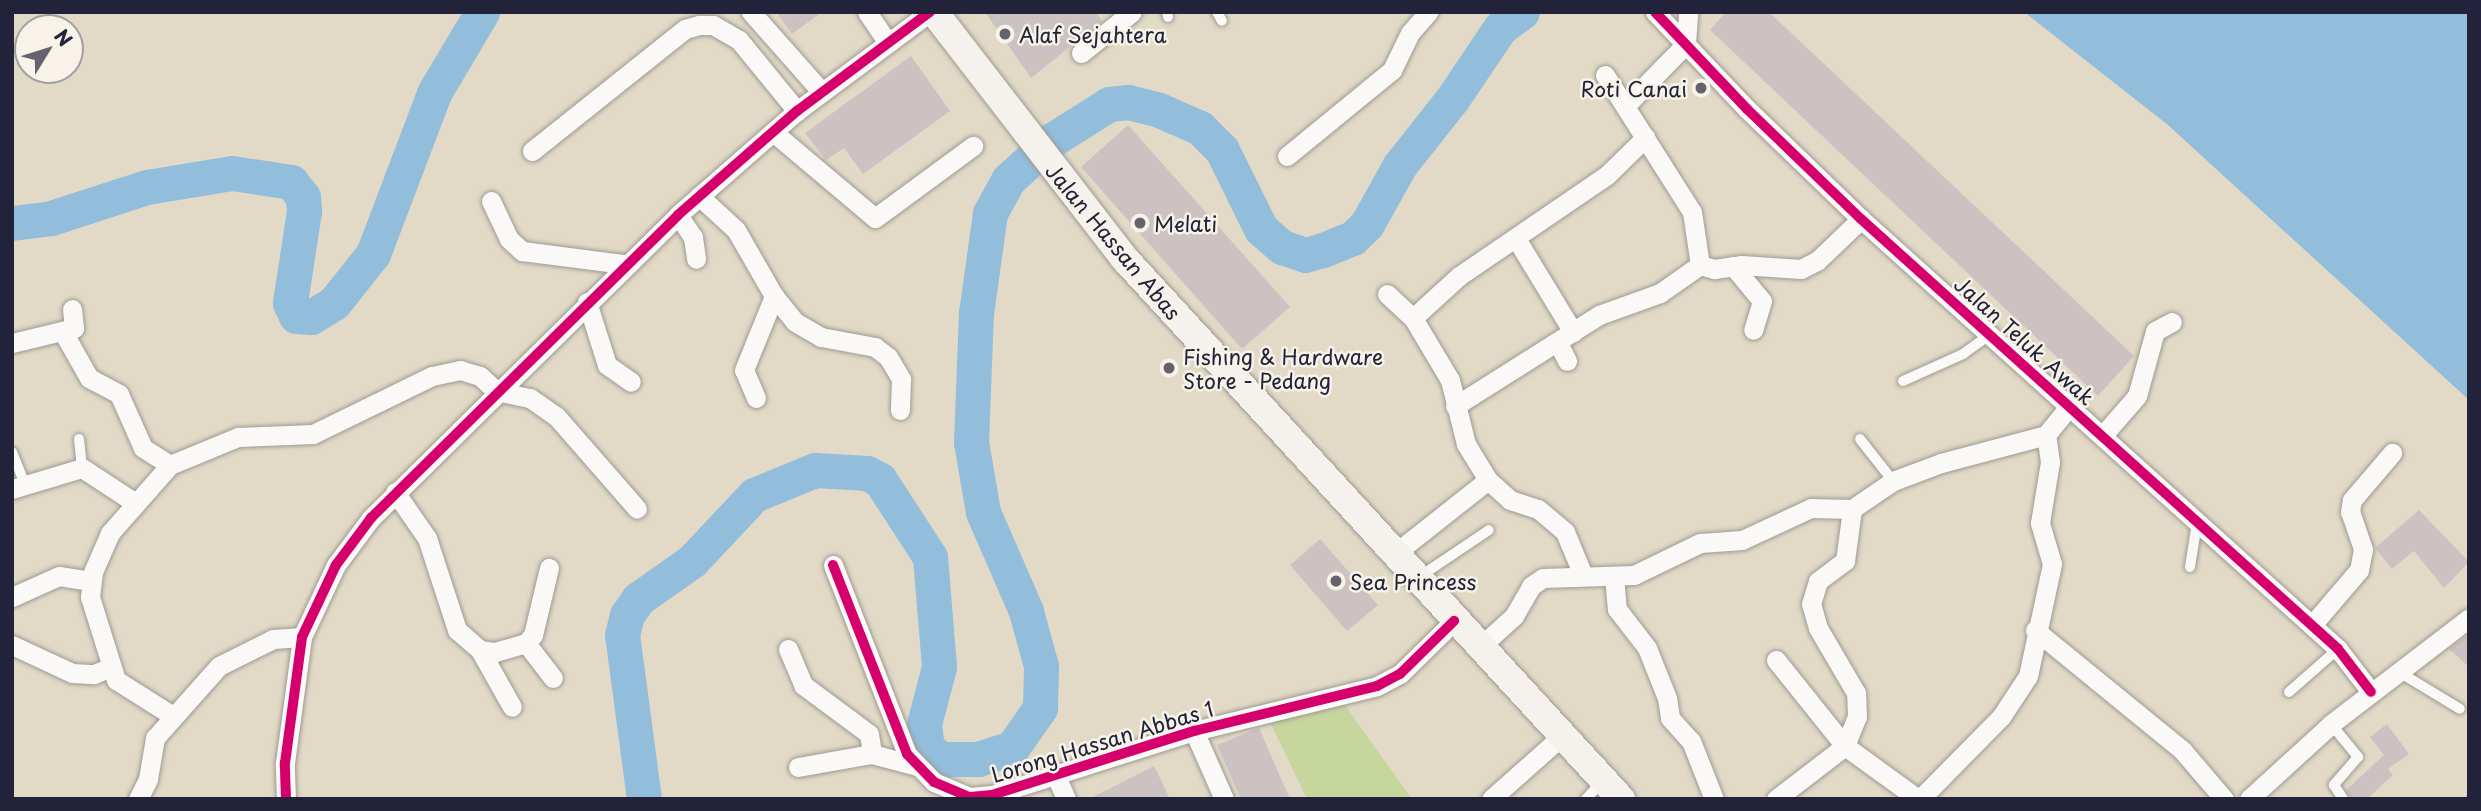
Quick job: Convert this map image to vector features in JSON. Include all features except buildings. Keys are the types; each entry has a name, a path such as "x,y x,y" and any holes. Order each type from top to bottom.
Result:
{"main road":[{"name":"Jalan Hassan Abas","path":"932,12 1124,258 1416,580 1563,735 1604,793"}],"street":[{"path":"751,12 821,91"},
{"path":"867,12 888,43"},
{"path":"286,799 285,764 302,637 336,565 395,492 624,264 699,196 821,91 932,12"},
{"path":"1286,156 1392,70 1410,33 1428,12"},
{"name":"Jalan Teluk Awak","path":"1656,12 1861,219 2198,519 2339,649 2371,692"},
{"path":"1627,104 1686,44 1688,12"},
{"path":"1081,53 1125,14"},
{"path":"532,151 685,29 699,25 713,25 739,40 797,111"},
{"path":"1605,75 1627,104 1692,212 1700,265"},
{"path":"773,132 875,218 973,146"},
{"path":"1413,318 1459,276 1517,240 1523,229 1607,175 1646,137"},
{"path":"699,196 736,230 774,296 806,330 839,343 875,347 888,356 901,379 900,410"},
{"path":"491,201 509,239 522,251 624,264"},
{"path":"678,215 693,237 696,259"},
{"path":"1700,265 1714,270 1734,266 1810,266 1861,219"},
{"path":"1517,240 1566,338 1567,361"},
{"path":"1455,406 1603,313 1660,293 1700,265"},
{"path":"1734,266 1762,301 1753,330"},
{"path":"1387,294 1413,318 1450,380 1466,444 1488,480 1510,500 1538,509 1565,532 1583,575"},
{"path":"756,398 744,370 774,296"},
{"path":"587,302 607,365 631,382"},
{"path":"12,343 63,332 76,326 72,309"},
{"path":"2103,435 2137,396 2155,331 2172,322"},
{"path":"63,332 89,378 119,394 143,448 170,465"},
{"path":"173,716 121,685 109,668 91,609 91,580 110,533 134,502 170,465 238,437 313,433 443,372 474,373 496,391 530,398 556,416 636,509"},
{"path":"1480,648 1514,616 1536,582 1583,575 1634,575 1700,544 1742,540 1811,508 1852,509 1893,481 1941,463 2046,435 2070,405"},
{"path":"1776,660 1845,746 1919,799 2014,702 2028,676 2035,630 2052,564 2040,523 2050,462 2046,435"},
{"path":"2312,625 2359,570 2363,549 2350,512 2352,500 2392,453"},
{"path":"19,486 82,468 134,502"},
{"path":"1394,555 1485,487 1488,480"},
{"path":"395,492 427,538 457,630 480,650 512,707"},
{"path":"1776,799 1845,746 1857,717 1856,693 1818,628 1811,604 1818,581 1845,561 1852,509"},
{"name":"Lorong Hassan Abbas 1","path":"833,565 907,754 917,766 952,791 970,797 992,797 1055,774 1194,731 1377,686 1400,674 1454,621"},
{"path":"480,650 495,652 526,643 535,632 549,568"},
{"path":"12,597 59,576 91,580"},
{"path":"1614,576 1617,609 1647,648 1667,698 1670,718 1691,741 1714,799"},
{"path":"2249,799 2331,724 2469,618"},
{"path":"2035,630 2182,750 2224,799"},
{"path":"138,799 148,779 153,742 173,716 224,662 276,638 302,637"},
{"path":"526,643 553,678"},
{"path":"12,645 72,673 94,674 109,668"},
{"path":"788,649 803,685 869,734 872,754"},
{"path":"1194,731 1224,799"},
{"path":"1491,799 1563,735"},
{"path":"798,767 872,754 917,766"},
{"path":"1055,774 1066,799"}],"lane":[{"path":"1903,381 1963,354 1989,335"},
{"path":"79,439 82,468"},
{"path":"1860,439 1893,481"},
{"path":"12,452 19,486"},
{"path":"2190,567 2198,519"},
{"path":"1416,580 1489,530"},
{"path":"2289,692 2339,649"},
{"path":"2399,671 2460,709"},
{"path":"2331,724 2358,757 2334,785 2343,799"}],"green space":[{"path":"1344,704 1412,799 1307,799 1270,722"}],"water":[{"path":"2024,12 2469,12 2469,400 2168,125"}],"waterway":[{"path":"12,223 51,218 147,187 232,173 291,182 303,197 304,211 290,303 296,316 311,317 334,303 373,254 434,93 482,12"},
{"path":"644,799 622,635 627,615 638,599 692,561 754,495 815,470 867,473 880,480 930,557 939,667 924,724 927,748 941,759 978,759 1012,748 1040,708 1041,666 1026,611 983,512 971,442 976,313 990,213 1008,180 1052,140 1109,104 1128,102 1159,110 1200,128 1222,150 1261,229 1282,247 1305,255 1353,238 1367,224 1400,165 1453,98 1500,28 1522,12"}],"cycle path":[{"path":"286,799 285,763 302,637 336,565 371,518 678,215 797,111 930,12"},
{"path":"1655,12 1747,109 1861,219 2338,649 2371,692"},
{"path":"833,565 907,754 934,782 970,797 992,795 1194,731 1377,686 1400,674 1454,621"}],"place":[{"name":"Alaf Sejahtera","path":"1005,34"},
{"name":"Roti Canai","path":"1701,88"},
{"name":"Melati","path":"1140,223"},
{"name":"Fishing & Hardware Store - Pedang","path":"1169,368"},
{"name":"Sea Princess","path":"1336,581"}]}
